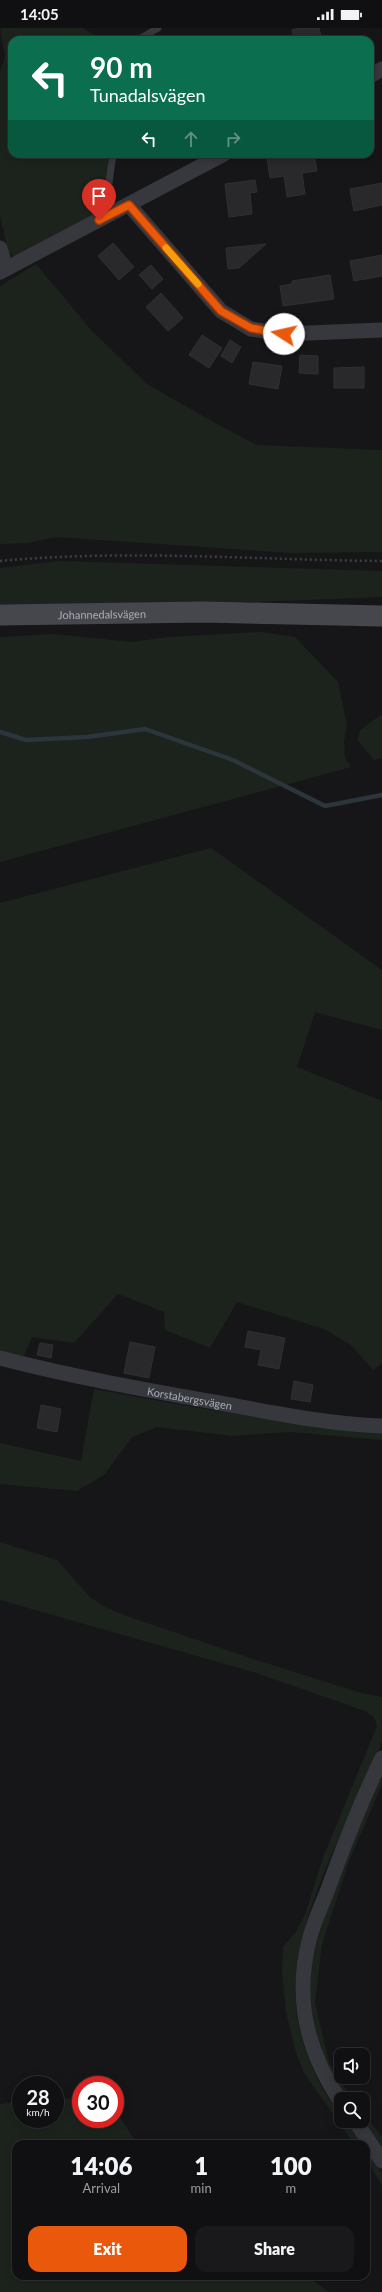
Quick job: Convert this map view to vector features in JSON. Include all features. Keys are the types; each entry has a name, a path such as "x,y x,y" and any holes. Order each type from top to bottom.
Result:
{"main road":[{"name":"Johannedalsvägen","path":"0,615 204,612 382,604"},
{"name":"Johannedalsvägen","path":"204,612 382,616"}],"street":[{"path":"0,248 3,270 217,158"},
{"path":"129,205 221,311 251,328 284,334 382,330"},
{"name":"Korstabergsvägen","path":"0,1358 56,1372 335,1424 382,1426"},
{"path":"335,2092 318,2062 308,2039 303,2005 303,1980 309,1940 338,1862 382,1758"},
{"path":"359,2128 367,2140"},
{"path":"370,2144 382,2161"}],"lane":[{"path":"145,36 158,28"},
{"path":"112,158 108,190 112,213"}],"path":[{"path":"0,561 59,555 106,555 382,561"}],"shaded area":[{"path":"0,28 82,28 96,36 8,36 8,158 110,158 104,209 15,258 8,251 0,215 0,72 5,57"},
{"path":"36,264 92,331 147,384 215,423 257,445 382,450 382,552 291,553 56,537 28,543 0,544 0,286"},
{"path":"59,561 382,571 382,597 206,604 0,604 0,568"},
{"path":"260,632 295,637 338,682 347,725 344,741 345,758 351,767 0,862 0,637 54,634 132,642 168,637"},
{"path":"382,714 382,758 374,760 358,741 360,730"},
{"path":"211,848 382,970 382,1030 315,1012 297,1067 382,1101 382,1363 373,1370 351,1345 324,1329 237,1302 210,1348 165,1330 164,1312 118,1294 74,1343 32,1337 23,1358 0,1351 0,903"},
{"path":"94,1389 274,1420 382,1433 382,1440 289,1432 233,1436 157,1427 132,1437 104,1475 77,1491 0,1484 0,1443 81,1461"},
{"path":"0,1542 57,1560 90,1597 103,1606 121,1614 253,1659 361,1693 382,1697 382,1742 320,1882 299,1951 296,1974 295,1990 298,2021 306,2051 311,2065 325,2093 334,2105 334,2116 304,2073 295,2049 286,2012 282,1972 283,1947 295,1933 305,1915 323,1858 377,1726 374,1717 365,1711 253,1672 0,1600"},
{"path":"382,1765 382,1784 349,1861 322,1944 315,2003 329,2062 334,2070 334,2078 314,2036 308,1978 317,1941 344,1856"},
{"path":"337,2084 343,2084 348,2092 343,2092"},
{"path":"64,2098 72,2099 72,2128 124,2128 124,2123 134,2140 12,2140 12,2280 312,2280 329,2292 0,2292 0,2104 12,2103 12,2128 64,2128"},
{"path":"370,2122 382,2137 382,2148 368,2128 370,2128"},
{"path":"343,2128 351,2128 359,2140 351,2140"},
{"path":"370,2155 382,2173 382,2185 370,2166"}],"building":[{"path":"300,28 319,28 321,36 293,36 292,30"},
{"path":"267,158 315,158 317,171 302,173 305,194 287,197 284,176 270,178"},
{"path":"255,180 257,192 250,193 252,214 229,217 225,184"},
{"path":"382,183 382,205 354,211 350,189"},
{"path":"113,243 134,267 119,280 98,256"},
{"path":"266,244 239,268 228,269 226,248"},
{"path":"382,255 382,276 354,281 350,261"},
{"path":"151,265 163,279 152,289 139,275"},
{"path":"330,275 334,299 283,306 280,286 292,284 292,281"},
{"path":"161,293 183,318 168,331 146,307"},
{"path":"202,335 222,348 209,368 189,355"},
{"path":"230,340 241,347 232,363 221,356"},
{"path":"300,355 318,356 318,374 299,373"},
{"path":"253,362 282,366 278,389 249,384"},
{"path":"364,367 364,388 334,388 334,368"},
{"path":"248,1331 285,1338 279,1369 258,1365 261,1350 245,1347"},
{"path":"130,1342 155,1347 149,1378 124,1373"},
{"path":"40,1343 53,1345 51,1358 37,1355"},
{"path":"294,1381 313,1385 310,1402 291,1399"},
{"path":"41,1405 61,1409 57,1432 37,1428"}],"waterway":[{"path":"0,732 26,740 87,737 145,729 233,760 325,806 382,795"}],"slow traffic":[{"path":"166,248 198,284"}],"route":[{"path":"99,220 129,205 221,311 251,328 284,334"}]}
